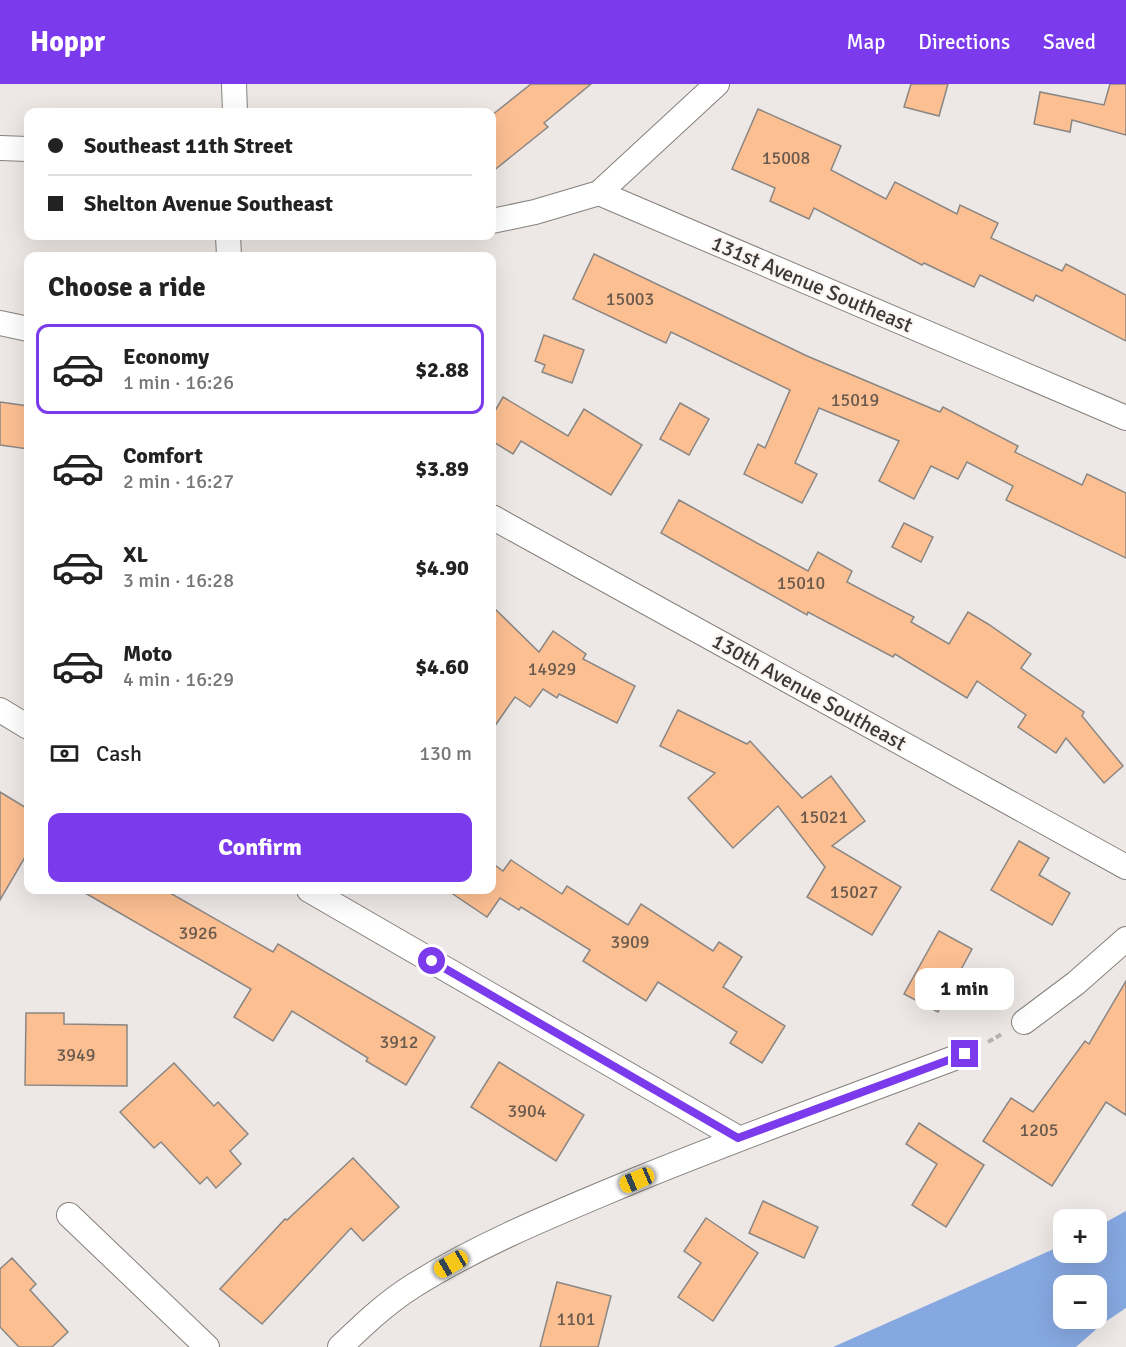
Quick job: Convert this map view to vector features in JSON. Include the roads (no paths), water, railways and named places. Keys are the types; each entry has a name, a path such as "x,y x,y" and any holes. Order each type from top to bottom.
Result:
{"street":[{"path":"234,84 235,108"},
{"path":"496,220 535,212 599,193 717,84"},
{"path":"0,148 24,149"},
{"name":"131st Avenue Southeast","path":"599,193 1126,418"},
{"path":"0,323 24,327"},
{"name":"130th Avenue Southeast","path":"496,519 1126,867"},
{"path":"0,710 24,725"},
{"path":"316,894 738,1138"},
{"path":"1024,1022 1076,983 1126,939"},
{"path":"340,1347 373,1316 411,1287 470,1253 556,1213 738,1138 965,1054"},
{"path":"69,1215 207,1347"}],"water":[{"path":"1126,1211 1126,1308 1107,1321 1107,1275 1053,1275 1053,1329 1096,1329 1076,1347 833,1347 1053,1249 1053,1263 1107,1263 1107,1221"}]}
